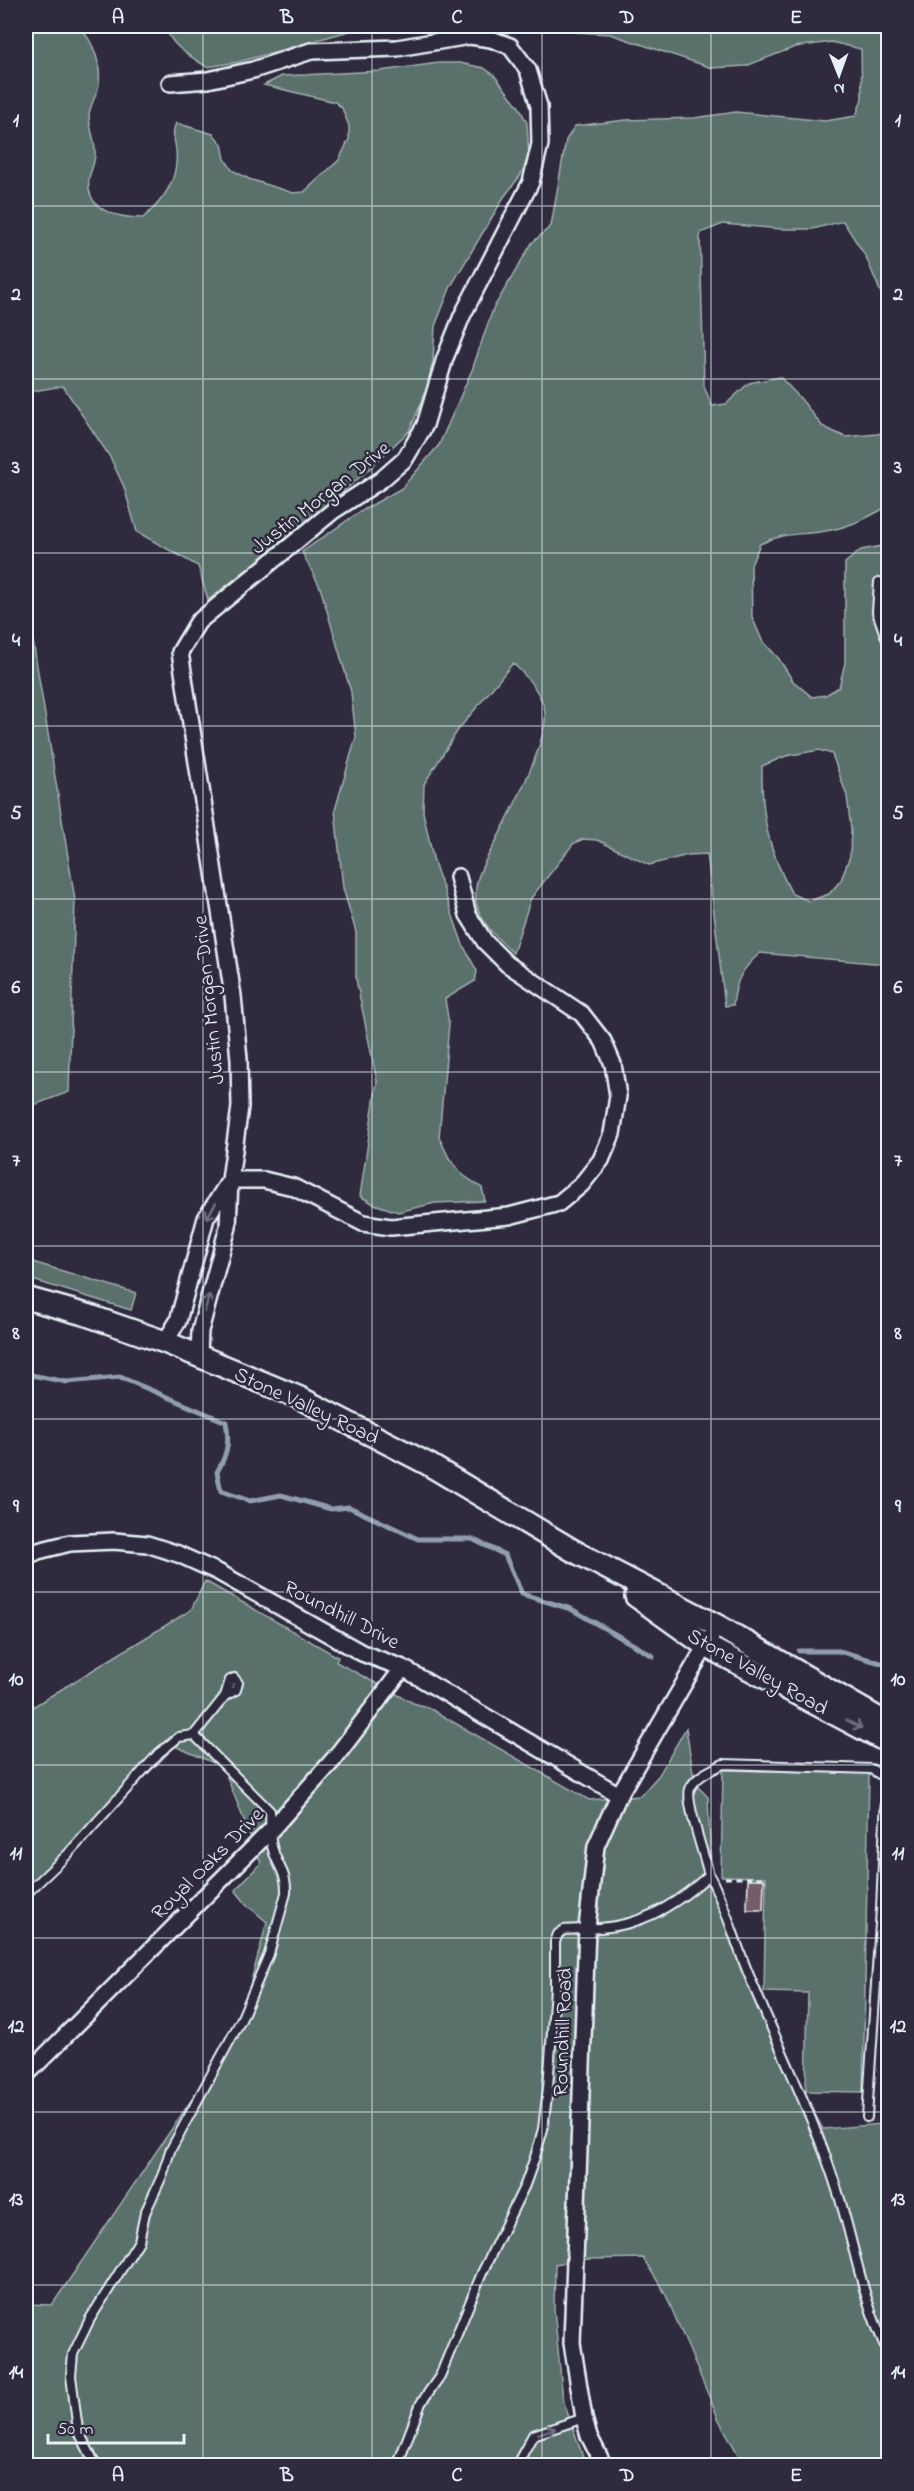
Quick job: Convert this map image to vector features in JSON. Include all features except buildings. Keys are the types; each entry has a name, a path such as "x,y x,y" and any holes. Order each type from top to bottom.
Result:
{"street":[{"name":"Justin Morgan Drive","path":"170,83 207,80 253,70 311,51 397,48 470,36 491,39 510,46 528,70 539,106 540,144 531,182 462,316 445,358 425,425 405,459 381,480 333,511 198,622 180,652 234,1007 239,1059 240,1107 230,1180 228,1227 200,1331 200,1355"},
{"path":"165,1342 178,1322 206,1218 230,1180 264,1180 293,1187 363,1223 391,1227 509,1216 558,1203 581,1185 601,1160 612,1134 618,1096 613,1064 603,1041 582,1014 507,964 484,942 468,915 458,877"},
{"name":"Stone Valley Road","path":"26,1298 87,1315 165,1342 300,1398 428,1464 572,1550 718,1626 888,1724"},
{"name":"Roundhill Drive","path":"26,1557 38,1551 70,1543 114,1541 147,1544 178,1554 218,1572 362,1653 404,1668 619,1795"},
{"name":"Stone Valley Road","path":"572,1550 706,1646 888,1742"},
{"name":"Roundhill Road","path":"604,2466 589,2436 584,2418 572,2343 586,1928 596,1846 619,1795 718,1626"},
{"name":"Royal Oaks Drive","path":"26,2075 271,1830 334,1759 404,1668"}],"lane":[{"path":"879,582 877,612 888,643"},
{"path":"26,1894 67,1855 159,1753 179,1737 194,1735 225,1696"},
{"path":"96,2466 78,2430 71,2376 73,2354 90,2319 139,2241 145,2213 162,2176 170,2151 241,2020 280,1919 286,1884 282,1866 273,1850 270,1810 194,1735"},
{"path":"867,2117 881,1909 888,1751"},
{"path":"886,1778 871,1769 723,1764 699,1778 690,1789 689,1803 710,1876 717,1888 740,1955 818,2136 838,2194 861,2282 888,2352"},
{"path":"398,2466 421,2403 440,2376 482,2273 528,2176 543,2129 555,1988 555,1942 558,1934 564,1930 616,1926 645,1917 673,1905 710,1876"},
{"path":"516,2466 533,2435 584,2418"}],"path":[{"path":"705,26 838,28 883,26"},
{"path":"710,1876 765,1878 764,1881"}],"green space":[{"path":"26,26 78,26 89,39 96,55 99,81 89,115 95,155 89,178 89,189 97,205 113,214 123,216 143,218 168,188 175,170 176,123 213,134 222,144 225,159 232,170 249,179 293,193 304,192 339,160 349,139 349,126 342,108 335,102 264,85 282,76 380,71 439,63 460,63 484,68 494,75 519,107 527,123 529,156 520,176 504,197 451,286 435,326 433,361 425,395 409,431 366,472 301,527 208,600 198,566 137,532 124,487 110,457 63,386 26,392"},
{"path":"165,26 351,26 353,30 238,62 207,67 176,45"},
{"path":"562,26 888,26 888,310 866,257 843,221 813,229 723,224 700,233 704,386 712,406 726,404 749,383 780,377 822,426 845,437 878,434 888,430 888,506 846,526 768,540 760,544 751,565 752,617 762,640 779,659 793,681 812,697 826,695 839,687 845,663 845,563 861,550 888,545 888,931 885,964 760,953 740,976 733,1005 725,1006 707,854 688,855 649,865 597,840 583,839 573,844 531,898 513,953 486,924 478,910 475,895 482,867 518,798 536,757 545,720 544,707 539,695 513,663 458,730 424,784 423,812 434,862 463,945 477,971 475,981 445,999 449,1024 439,1137 449,1158 463,1175 482,1188 485,1201 435,1203 398,1212 374,1204 360,1196 377,1081 356,979 356,932 343,888 335,810 356,737 351,692 320,587 302,552 358,513 402,488 439,445 472,370 493,309 532,243 551,226 566,140 575,126 626,120 694,118 736,112 825,121 856,116 862,99 861,49 831,42 795,47 746,66 712,68 610,34 577,32","holes":["819,750 832,754 847,796 851,830 850,856 841,880 829,894 809,901 792,894 777,862 765,817 762,766 786,756"]},
{"path":"26,598 75,900 69,1092 26,1108"},
{"path":"26,1260 136,1293 131,1310 26,1278"},
{"path":"205,1581 338,1657 336,1662 413,1703 427,1707 589,1800 640,1796 659,1775 686,1728 693,1773 698,1787 708,1797 711,1868 788,2065 823,2129 882,2124 888,2144 888,2465 744,2465 719,2420 665,2293 643,2258 589,2259 555,2264 554,2309 563,2400 586,2465 26,2465 26,2304 52,2305 237,2033 267,1922 247,1905 236,1891 261,1863 223,1767 175,1746 26,1898 26,1711 191,1610"},
{"path":"723,1770 869,1773 863,2092 806,2091 808,1993 764,1992 766,1877 721,1876"}],"waterway":[{"path":"26,1374 67,1382 120,1377 226,1422 227,1448 217,1472 221,1491 250,1501 281,1495 331,1509 349,1507 418,1539 472,1539 505,1555 522,1594 571,1609 653,1656"},
{"path":"799,1651 839,1651 888,1665"}]}
